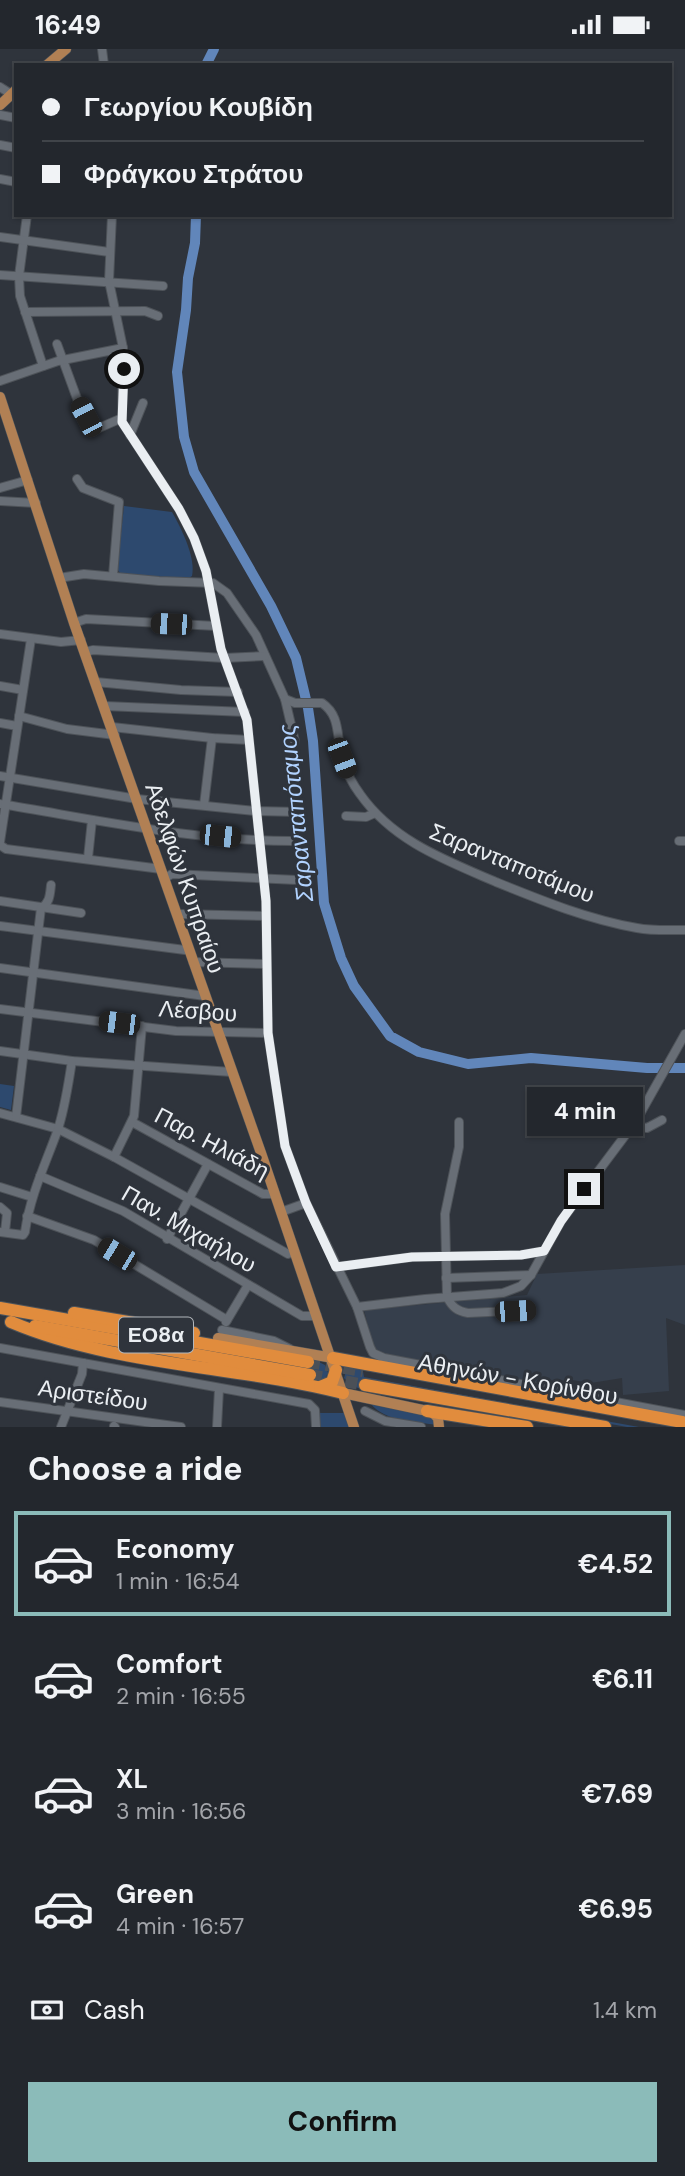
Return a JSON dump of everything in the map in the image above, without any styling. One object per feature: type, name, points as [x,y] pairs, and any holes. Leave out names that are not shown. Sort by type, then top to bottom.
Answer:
[{"type":"highway","points":[[4,1314],[39,1308],[220,1334]]},
{"type":"highway","points":[[4,1314],[48,1337],[92,1347],[330,1384],[336,1370]]},
{"type":"highway","name":"ΕΟ8α","points":[[4,1314],[303,1355]]},
{"type":"highway","points":[[336,1370],[359,1367],[578,1402],[685,1424]]},
{"type":"highway","points":[[336,1370],[359,1367]]},
{"type":"highway","name":"Αθηνών - Κορίνθου","points":[[359,1367],[666,1427]]},
{"type":"highway","points":[[313,1381],[343,1393]]},
{"type":"highway","name":"Αθηνών - Κορίνθου","points":[[366,1392],[605,1427]]},
{"type":"highway","points":[[427,1411],[527,1427]]},
{"type":"main road","points":[[49,63],[66,49]]},
{"type":"main road","points":[[0,104],[14,92]]},
{"type":"main road","name":"Αδελφών Κυπραίου","points":[[0,399],[74,623],[178,914],[353,1422]]},
{"type":"main road","points":[[220,1334],[303,1355],[336,1370]]},
{"type":"main road","points":[[303,1355],[319,1347],[325,1337]]},
{"type":"main road","points":[[343,1393],[366,1392],[427,1411],[436,1415],[439,1427]]},
{"type":"main road","points":[[353,1422],[355,1405],[366,1392]]},
{"type":"street","points":[[0,87],[14,92]]},
{"type":"street","points":[[27,217],[19,276],[20,296],[43,366]]},
{"type":"street","points":[[112,217],[109,281],[123,348],[122,418],[194,538],[224,658],[245,712],[266,916],[268,1033],[285,1146],[306,1203],[357,1307],[370,1347],[376,1356],[685,1415]]},
{"type":"street","points":[[0,237],[109,252]]},
{"type":"street","points":[[0,275],[163,286]]},
{"type":"street","points":[[25,312],[145,311],[158,316]]},
{"type":"street","points":[[57,344],[79,404],[93,428],[122,418]]},
{"type":"street","points":[[0,381],[43,366],[123,348]]},
{"type":"street","points":[[122,406],[142,405],[130,435]]},
{"type":"street","points":[[78,479],[83,488],[119,502],[113,576]]},
{"type":"street","points":[[0,488],[28,480]]},
{"type":"street","points":[[0,502],[36,503]]},
{"type":"street","points":[[59,578],[84,574],[159,581],[207,582],[223,589],[257,635],[285,699],[295,742]]},
{"type":"street","points":[[74,623],[86,619],[216,626]]},
{"type":"street","points":[[0,633],[61,642],[81,640]]},
{"type":"street","points":[[31,639],[19,716],[5,777],[0,844],[6,849],[88,858],[163,873],[296,880]]},
{"type":"street","points":[[85,652],[93,650],[224,658],[265,656]]},
{"type":"street","points":[[96,683],[238,692]]},
{"type":"street","points":[[0,686],[23,690]]},
{"type":"street","name":"Σαρανταποτάμου","points":[[285,699],[298,703],[322,703],[335,717],[340,750],[358,791],[374,813],[418,847],[571,913],[638,928],[685,930]]},
{"type":"street","points":[[105,706],[245,712]]},
{"type":"street","points":[[19,716],[67,729],[249,740]]},
{"type":"street","points":[[0,723],[17,726]]},
{"type":"street","points":[[204,805],[212,738]]},
{"type":"street","points":[[5,777],[137,799],[255,811],[299,812]]},
{"type":"street","points":[[3,805],[147,829],[258,840],[299,841]]},
{"type":"street","points":[[346,816],[366,817],[374,813]]},
{"type":"street","points":[[88,858],[92,820]]},
{"type":"street","points":[[41,908],[46,905],[51,885]]},
{"type":"street","points":[[0,901],[81,913]]},
{"type":"street","points":[[16,1117],[41,908]]},
{"type":"street","points":[[178,914],[266,916]]},
{"type":"street","points":[[0,926],[115,943],[185,950],[189,948]]},
{"type":"street","points":[[194,962],[266,964]]},
{"type":"street","points":[[0,968],[205,996]]},
{"type":"street","name":"Λέσβου","points":[[0,1009],[176,1031],[268,1033]]},
{"type":"street","points":[[114,1157],[132,1122],[142,1026]]},
{"type":"street","points":[[357,1307],[503,1293],[521,1286],[531,1275],[561,1221],[632,1126],[685,1034]]},
{"type":"street","points":[[0,1051],[72,1061],[232,1072]]},
{"type":"street","points":[[0,1207],[7,1213],[2,1232],[23,1235],[32,1197],[58,1129],[72,1061]]},
{"type":"street","points":[[0,1113],[58,1129],[114,1157],[288,1254],[295,1252]]},
{"type":"street","points":[[632,1126],[647,1128],[662,1120]]},
{"type":"street","name":"Παρ. Ηλιάδη","points":[[132,1122],[263,1194],[275,1194]]},
{"type":"street","points":[[459,1122],[459,1147],[446,1214],[447,1297],[451,1305],[468,1313],[531,1310]]},
{"type":"street","points":[[167,1238],[208,1164]]},
{"type":"street","name":"Παν. Μιχαήλου","points":[[40,1176],[110,1205],[302,1316],[317,1316]]},
{"type":"street","points":[[0,1187],[32,1197]]},
{"type":"street","points":[[281,1212],[306,1203]]},
{"type":"street","points":[[27,1216],[94,1240],[227,1319]]},
{"type":"street","points":[[336,1267],[390,1259],[521,1255],[544,1251]]},
{"type":"street","points":[[501,1275],[503,1293]]},
{"type":"street","points":[[446,1278],[531,1275]]},
{"type":"street","points":[[220,1334],[248,1285]]},
{"type":"street","points":[[0,1348],[309,1404],[315,1410],[316,1427]]},
{"type":"street","points":[[61,1427],[82,1374],[83,1363]]},
{"type":"street","points":[[217,1427],[219,1389]]},
{"type":"street","name":"Αριστείδου","points":[[0,1402],[67,1411],[114,1424],[181,1427]]},
{"type":"street","points":[[365,1411],[385,1424],[421,1427]]},
{"type":"shaded area","points":[[124,506],[172,512],[190,552],[192,576],[186,580],[121,574],[117,569]]},
{"type":"shaded area","points":[[0,1084],[14,1086],[11,1110],[0,1107]]},
{"type":"shaded area","points":[[685,1265],[685,1325],[666,1318],[669,1391],[623,1395],[622,1378],[591,1383],[566,1379],[564,1387],[380,1353],[373,1346],[364,1310],[527,1295],[537,1274]]},
{"type":"shaded area","points":[[0,1313],[307,1356],[325,1365],[328,1373],[324,1380],[311,1381],[309,1369]]},
{"type":"shaded area","points":[[362,1366],[364,1377],[639,1427],[365,1379],[366,1391],[353,1386],[344,1378],[347,1368]]},
{"type":"shaded area","points":[[371,1404],[428,1416],[436,1425],[392,1417]]},
{"type":"shaded area","points":[[319,1413],[345,1413],[349,1427],[320,1427]]},
{"type":"waterway","name":"Σαρανταπόταμος","points":[[207,63],[214,49]]},
{"type":"waterway","name":"Σαρανταπόταμος","points":[[196,217],[195,243],[177,372],[184,437],[194,472],[271,606],[296,658],[313,741],[324,903],[341,958],[354,986],[390,1036],[419,1052],[468,1064],[531,1058],[647,1068],[685,1068]]},
{"type":"tunnel","points":[[308,1362],[363,1371]]},
{"type":"tunnel","points":[[310,1375],[365,1385]]},
{"type":"route","points":[[124,369],[122,422],[179,509],[194,538],[206,571],[221,649],[247,720],[266,901],[268,1033],[285,1146],[306,1203],[336,1267],[412,1257],[538,1253],[544,1251],[584,1189]]}]
